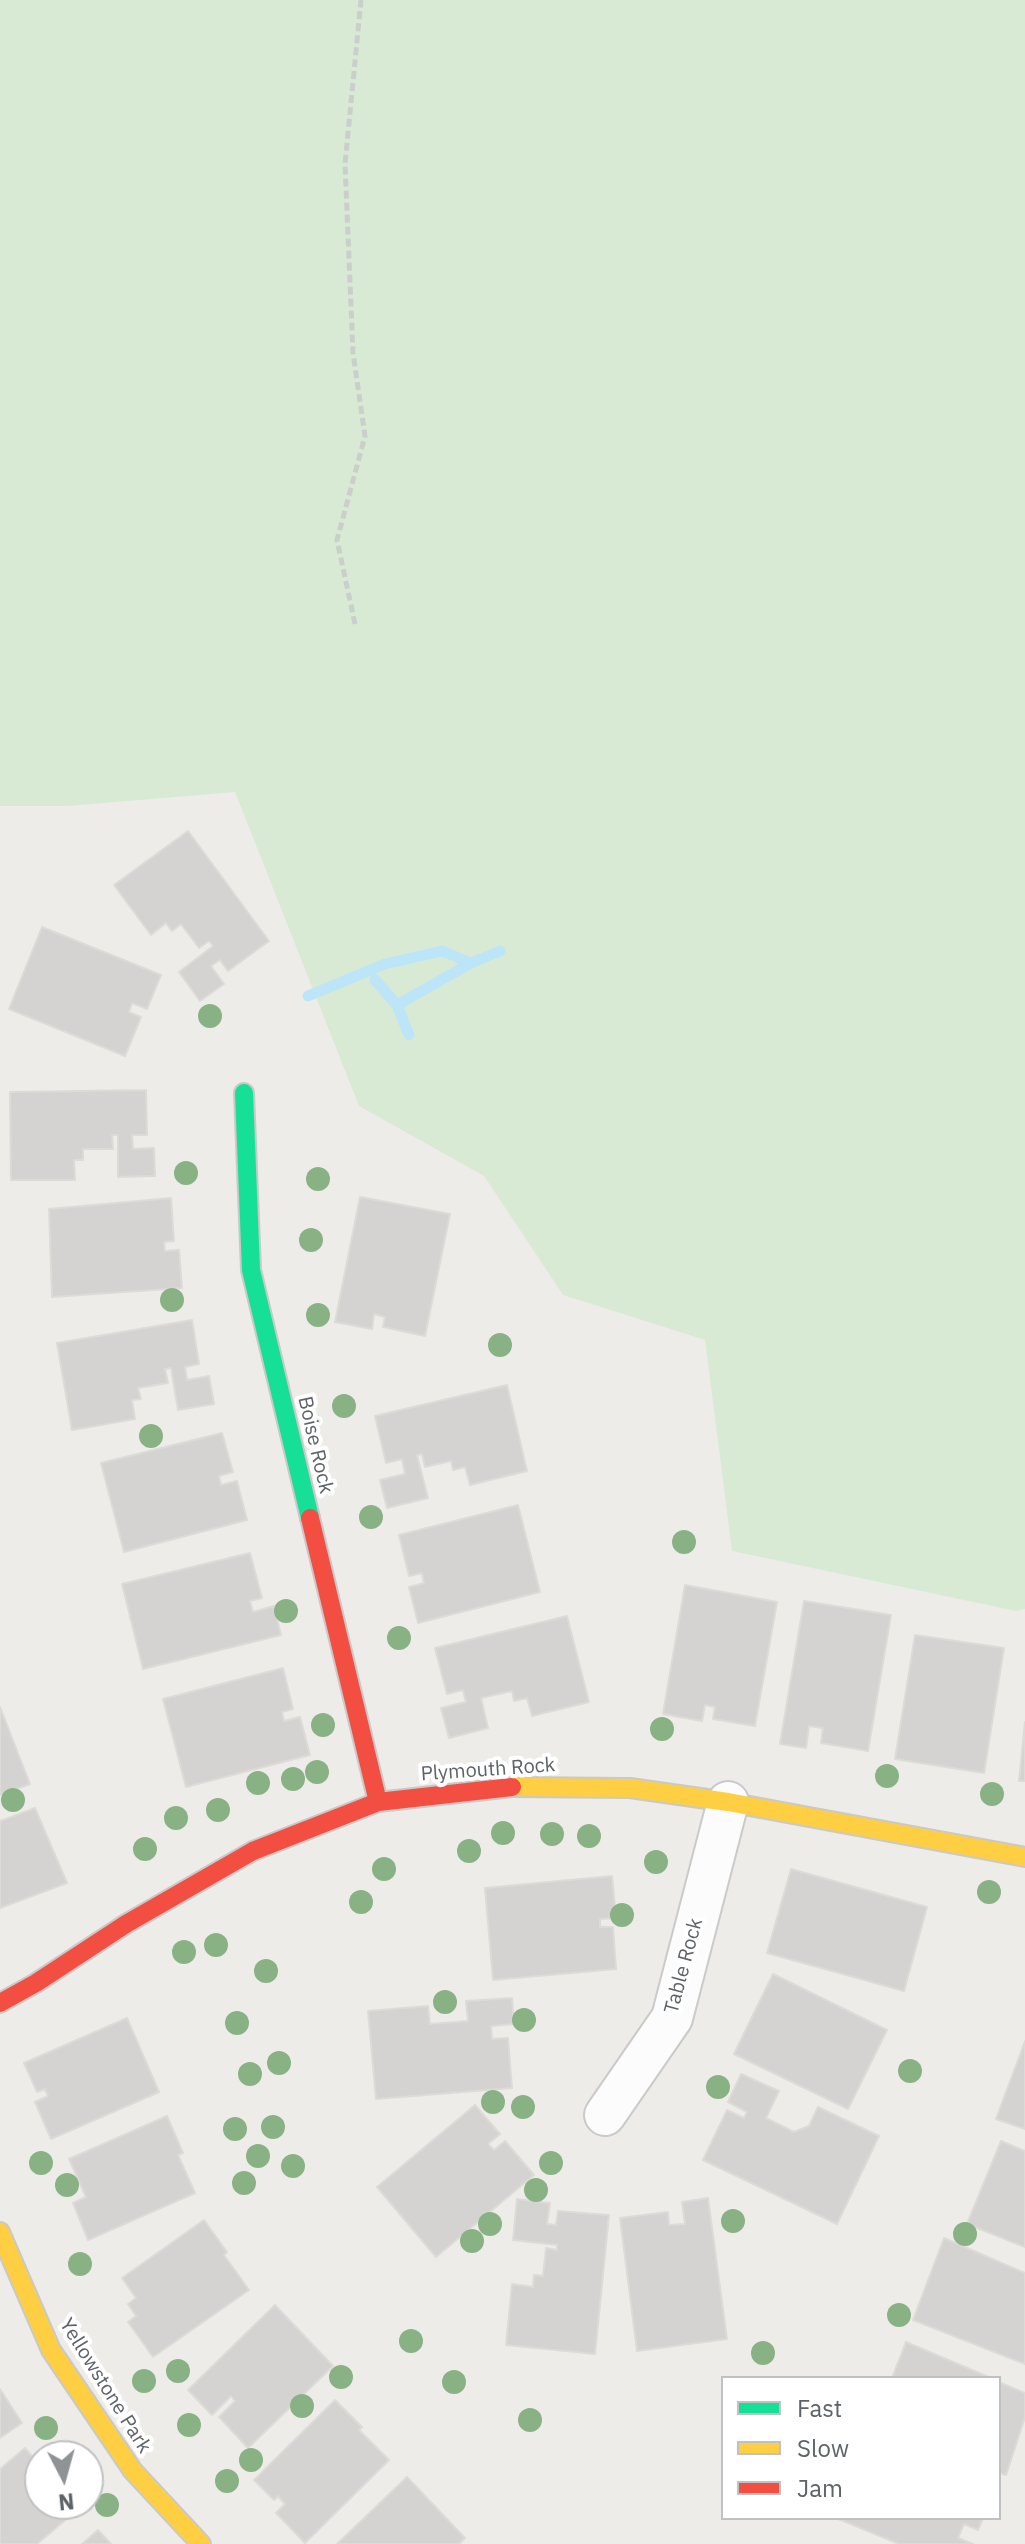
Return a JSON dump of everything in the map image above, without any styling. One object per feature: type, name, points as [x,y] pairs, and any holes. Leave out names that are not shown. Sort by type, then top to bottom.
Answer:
[{"type":"street","name":"Boise Rock","points":[[244,1093],[251,1270],[378,1802]]},
{"type":"street","name":"Plymouth Rock","points":[[0,2003],[126,1924],[253,1851],[378,1802],[518,1786],[630,1788],[728,1802],[1025,1857]]},
{"type":"street","name":"Table Rock","points":[[605,2115],[672,2018],[728,1802]]},
{"type":"street","name":"Yellowstone Park","points":[[0,2232],[51,2350],[133,2471],[201,2544]]},
{"type":"path","points":[[355,624],[337,540],[365,436],[353,353],[345,164],[361,0]]},
{"type":"green space","points":[[0,0],[1025,0],[1025,1609],[1016,1611],[732,1551],[705,1340],[563,1295],[484,1176],[359,1106],[235,792],[68,806],[0,806]]},
{"type":"building","points":[[188,831],[269,941],[228,971],[220,960],[211,966],[224,984],[200,1001],[179,972],[213,946],[209,941],[199,948],[181,924],[172,931],[166,923],[151,935],[114,885]]},
{"type":"building","points":[[42,927],[161,975],[147,1009],[132,1003],[129,1012],[141,1017],[125,1056],[9,1009]]},
{"type":"building","points":[[146,1090],[147,1135],[132,1135],[133,1149],[154,1148],[155,1176],[118,1177],[118,1135],[112,1135],[113,1149],[83,1149],[83,1160],[74,1160],[75,1180],[11,1180],[10,1092]]},
{"type":"building","points":[[360,1197],[450,1214],[425,1336],[383,1327],[385,1317],[374,1314],[372,1329],[335,1322]]},
{"type":"building","points":[[171,1198],[174,1241],[164,1242],[165,1251],[179,1250],[182,1288],[52,1297],[49,1209]]},
{"type":"building","points":[[192,1320],[199,1364],[185,1367],[187,1380],[209,1376],[214,1404],[178,1410],[171,1368],[165,1369],[168,1383],[138,1388],[141,1399],[132,1400],[135,1419],[72,1430],[57,1343]]},
{"type":"building","points":[[507,1385],[527,1471],[470,1485],[465,1467],[453,1470],[451,1461],[425,1467],[422,1454],[417,1455],[428,1498],[387,1508],[380,1480],[405,1474],[402,1459],[386,1463],[375,1416]]},
{"type":"building","points":[[222,1433],[233,1472],[219,1476],[221,1485],[237,1481],[247,1520],[124,1552],[101,1463]]},
{"type":"building","points":[[518,1505],[540,1592],[418,1623],[409,1587],[424,1583],[422,1573],[409,1576],[399,1535]]},
{"type":"building","points":[[250,1553],[262,1598],[250,1601],[253,1612],[274,1606],[281,1635],[143,1669],[122,1584]]},
{"type":"building","points":[[685,1585],[777,1602],[755,1726],[713,1719],[715,1707],[705,1705],[702,1721],[663,1714]]},
{"type":"building","points":[[804,1601],[891,1615],[868,1751],[821,1743],[823,1728],[809,1726],[806,1748],[780,1744]]},
{"type":"building","points":[[567,1616],[589,1702],[532,1716],[527,1698],[514,1701],[512,1691],[481,1698],[488,1728],[449,1738],[441,1708],[466,1702],[463,1690],[447,1694],[435,1648]]},
{"type":"building","points":[[915,1635],[1004,1648],[984,1773],[895,1759]]},
{"type":"building","points":[[283,1668],[293,1709],[282,1712],[284,1721],[300,1717],[310,1755],[186,1787],[163,1699]]},
{"type":"building","points":[[0,1707],[30,1784],[0,1795]]},
{"type":"building","points":[[1025,1722],[1025,1781],[1019,1781]]},
{"type":"building","points":[[35,1808],[67,1883],[0,1908],[0,1821]]},
{"type":"building","points":[[791,1869],[927,1907],[904,1991],[767,1953]]},
{"type":"building","points":[[612,1876],[616,1918],[600,1919],[600,1927],[613,1927],[616,1969],[493,1980],[485,1888]]},
{"type":"building","points":[[773,1974],[887,2030],[848,2109],[734,2054]]},
{"type":"building","points":[[512,1998],[514,2024],[491,2026],[492,2039],[508,2038],[512,2088],[376,2099],[368,2011],[428,2006],[430,2024],[468,2021],[466,2001]]},
{"type":"building","points":[[127,2018],[159,2092],[51,2139],[35,2102],[48,2096],[45,2089],[37,2092],[24,2063]]},
{"type":"building","points":[[1025,2041],[1025,2129],[996,2119]]},
{"type":"building","points":[[741,2074],[779,2091],[766,2118],[794,2132],[809,2126],[818,2107],[879,2136],[837,2224],[703,2160],[727,2110],[744,2118],[747,2112],[728,2102]]},
{"type":"building","points":[[475,2105],[500,2134],[488,2144],[494,2150],[505,2141],[534,2175],[436,2257],[377,2187]]},
{"type":"building","points":[[167,2116],[183,2153],[178,2155],[195,2193],[88,2240],[73,2203],[86,2197],[69,2159]]},
{"type":"building","points":[[1001,2141],[1025,2151],[1025,2247],[967,2224]]},
{"type":"building","points":[[708,2198],[727,2339],[637,2351],[620,2218],[668,2212],[669,2225],[685,2224],[682,2202]]},
{"type":"building","points":[[517,2199],[550,2203],[547,2224],[556,2225],[558,2211],[609,2215],[595,2354],[506,2345],[512,2284],[533,2287],[534,2275],[543,2276],[546,2248],[557,2250],[557,2245],[513,2240]]},
{"type":"building","points":[[204,2220],[249,2290],[153,2357],[128,2322],[136,2316],[128,2304],[136,2298],[122,2278]]},
{"type":"building","points":[[944,2238],[1025,2273],[1025,2364],[913,2320]]},
{"type":"building","points":[[275,2305],[333,2366],[248,2448],[219,2417],[235,2401],[231,2396],[212,2415],[188,2390]]},
{"type":"building","points":[[906,2342],[986,2376],[893,2376]]},
{"type":"building","points":[[1001,2383],[1025,2393],[1025,2417],[1006,2475],[1001,2474]]},
{"type":"building","points":[[0,2389],[22,2423],[0,2438]]},
{"type":"building","points":[[335,2400],[389,2460],[305,2543],[276,2513],[285,2504],[278,2496],[274,2500],[254,2480]]},
{"type":"building","points":[[24,2449],[24,2520],[65,2520],[37,2544],[0,2544],[0,2469]]},
{"type":"building","points":[[407,2477],[465,2538],[459,2544],[337,2544]]},
{"type":"building","points":[[841,2520],[982,2520],[978,2530],[964,2524],[958,2538],[973,2544],[899,2544]]},
{"type":"building","points":[[98,2530],[111,2544],[82,2544]]},
{"type":"waterway","points":[[308,996],[385,964],[442,951],[471,963]]},
{"type":"waterway","points":[[375,980],[397,1005],[471,963],[500,951]]},
{"type":"waterway","points":[[401,1003],[397,1005],[409,1035]]},
{"type":"traffic: fast","points":[[244,1093],[251,1270],[310,1518]]},
{"type":"traffic: slow","points":[[512,1787],[630,1788],[728,1802],[1025,1857]]},
{"type":"traffic: slow","points":[[0,2232],[51,2350],[133,2471],[201,2544]]},
{"type":"traffic: jam","points":[[310,1518],[378,1802]]},
{"type":"traffic: jam","points":[[0,2003],[126,1924],[253,1851],[378,1802],[512,1787]]}]
